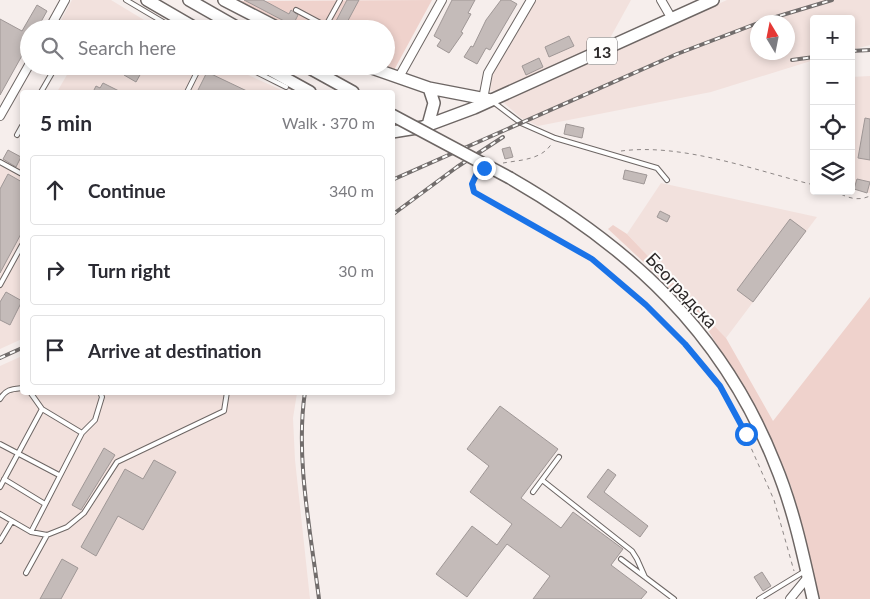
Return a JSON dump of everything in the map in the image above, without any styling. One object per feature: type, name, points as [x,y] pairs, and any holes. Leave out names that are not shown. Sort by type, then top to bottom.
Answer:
[{"type":"main road","points":[[147,0],[181,20]]},
{"type":"main road","points":[[189,0],[224,20]]},
{"type":"main road","points":[[224,0],[263,20]]},
{"type":"main road","name":"13","points":[[395,132],[407,131],[428,125],[672,19],[708,1]]},
{"type":"main road","points":[[279,75],[306,90]]},
{"type":"main road","points":[[322,75],[348,90]]},
{"type":"main road","points":[[393,75],[429,88],[487,100]]},
{"type":"main road","points":[[428,125],[434,103],[429,88]]},
{"type":"main road","name":"Београдска","points":[[395,117],[510,178],[570,214],[620,251],[663,291],[705,340],[739,390],[769,448],[787,497],[813,599]]},
{"type":"street","points":[[399,77],[442,0]]},
{"type":"street","points":[[487,100],[488,74],[530,0]]},
{"type":"street","points":[[661,0],[672,19]]},
{"type":"street","points":[[53,20],[62,1]]},
{"type":"street","points":[[0,116],[23,75]]},
{"type":"street","points":[[790,599],[808,574]]},
{"type":"lane","points":[[126,0],[160,20]]},
{"type":"lane","points":[[329,20],[340,0]]},
{"type":"lane","points":[[296,10],[313,20]]},
{"type":"lane","points":[[42,90],[51,75]]},
{"type":"lane","points":[[188,90],[196,75]]},
{"type":"lane","points":[[262,75],[286,87]]},
{"type":"lane","points":[[487,100],[521,122],[555,138],[657,168],[667,180]]},
{"type":"lane","points":[[17,135],[20,130]]},
{"type":"lane","points":[[0,162],[20,173]]},
{"type":"lane","points":[[0,285],[20,249]]},
{"type":"lane","points":[[0,399],[4,392],[10,389],[20,388]]},
{"type":"lane","points":[[32,395],[42,409],[82,434]]},
{"type":"lane","points":[[31,532],[82,434],[95,420],[101,395]]},
{"type":"lane","points":[[0,514],[31,532],[47,535],[67,527],[84,513],[117,462],[224,411],[227,395]]},
{"type":"lane","points":[[0,487],[42,409]]},
{"type":"lane","points":[[0,444],[59,475]]},
{"type":"lane","points":[[533,492],[560,457]]},
{"type":"lane","points":[[4,479],[45,504]]},
{"type":"lane","points":[[542,480],[632,551],[645,577]]},
{"type":"lane","points":[[0,541],[12,521]]},
{"type":"lane","points":[[26,573],[47,535]]},
{"type":"lane","points":[[621,559],[674,599]]},
{"type":"lane","points":[[759,599],[796,575],[808,574]]},
{"type":"path","points":[[497,164],[533,157],[548,150],[555,138]]},
{"type":"path","points":[[606,153],[632,150],[693,155],[810,184]]},
{"type":"path","points":[[484,168],[477,173],[472,184],[474,192],[592,259],[646,305],[678,337],[720,386],[746,434],[774,500],[796,575]]},
{"type":"path","points":[[842,195],[851,199],[870,196]]},
{"type":"shaded area","points":[[72,0],[111,0],[144,20],[61,20]]},
{"type":"shaded area","points":[[432,0],[395,68],[395,20],[270,20],[233,1]]},
{"type":"shaded area","points":[[535,0],[631,0],[609,40],[500,90],[490,91],[492,74]]},
{"type":"shaded area","points":[[727,0],[870,0],[870,45],[855,49],[855,15],[810,15],[810,61],[711,92],[538,126],[521,118],[503,102]]},
{"type":"shaded area","points":[[67,75],[248,75],[282,90],[58,90]]},
{"type":"shaded area","points":[[870,76],[870,193],[855,190],[855,77]]},
{"type":"shaded area","points":[[8,150],[20,156],[20,340],[0,349],[0,165]]},
{"type":"shaded area","points":[[661,183],[817,217],[726,338],[627,234]]},
{"type":"shaded area","points":[[613,225],[627,234],[726,338],[773,421],[870,297],[870,599],[820,599],[791,486],[767,428],[708,330],[650,268],[608,229]]},
{"type":"shaded area","points":[[20,357],[20,395],[297,395],[293,418],[295,460],[310,599],[0,599],[0,366]]},
{"type":"building","points":[[244,0],[263,0],[289,14],[291,10],[298,15],[296,20],[282,20]]},
{"type":"building","points":[[347,0],[359,0],[348,20],[337,20]]},
{"type":"building","points":[[452,0],[475,0],[468,13],[471,14],[461,32],[463,33],[449,53],[437,46],[441,40],[434,36]]},
{"type":"building","points":[[501,0],[510,0],[517,4],[490,50],[486,48],[477,64],[464,57],[471,46],[473,47],[486,20]]},
{"type":"building","points":[[37,5],[47,11],[42,20],[28,20]]},
{"type":"building","points":[[0,19],[20,30],[20,59],[0,95]]},
{"type":"building","points":[[569,36],[574,46],[549,57],[545,47]]},
{"type":"building","points":[[539,58],[543,67],[526,75],[522,66]]},
{"type":"building","points":[[124,75],[140,75],[136,82]]},
{"type":"building","points":[[206,75],[213,75],[245,90],[198,90]]},
{"type":"building","points":[[103,83],[117,90],[94,90],[96,86],[100,88]]},
{"type":"building","points":[[865,118],[870,119],[870,160],[858,158]]},
{"type":"building","points":[[566,124],[584,128],[582,138],[564,134]]},
{"type":"building","points":[[510,147],[513,157],[505,159],[502,149]]},
{"type":"building","points":[[8,150],[20,156],[16,167],[3,159]]},
{"type":"building","points":[[625,170],[647,175],[644,184],[623,179]]},
{"type":"building","points":[[8,174],[20,181],[20,236],[0,273],[0,189]]},
{"type":"building","points":[[857,179],[870,182],[867,193],[855,189]]},
{"type":"building","points":[[660,211],[670,216],[667,222],[657,217]]},
{"type":"building","points":[[790,219],[806,231],[753,302],[737,290]]},
{"type":"building","points":[[6,292],[20,300],[20,305],[10,325],[0,320],[0,302]]},
{"type":"building","points":[[500,406],[558,449],[521,498],[561,528],[573,512],[623,549],[611,565],[647,592],[641,599],[533,599],[550,576],[507,544],[467,597],[436,574],[472,526],[497,545],[512,524],[470,492],[489,466],[467,449]]},
{"type":"building","points":[[104,448],[115,455],[81,510],[72,505]]},
{"type":"building","points":[[154,460],[176,472],[143,530],[118,516],[96,556],[81,547],[125,469],[143,479]]},
{"type":"building","points":[[608,469],[616,475],[604,492],[648,526],[640,537],[587,497]]},
{"type":"building","points":[[62,559],[78,568],[61,599],[40,599]]},
{"type":"building","points":[[762,572],[771,586],[763,591],[754,577]]},
{"type":"railway","points":[[782,15],[832,0]]},
{"type":"railway","points":[[395,179],[677,54],[750,26]]},
{"type":"railway","points":[[855,51],[870,50]]},
{"type":"railway","points":[[795,60],[810,58]]},
{"type":"railway","points":[[395,213],[457,167],[503,137]]},
{"type":"railway","points":[[0,358],[20,349]]},
{"type":"railway","points":[[305,395],[302,417],[303,469],[308,522],[319,599]]},
{"type":"route","points":[[484,168],[477,173],[472,184],[474,192],[592,259],[646,305],[685,344],[720,386],[746,434]]}]
